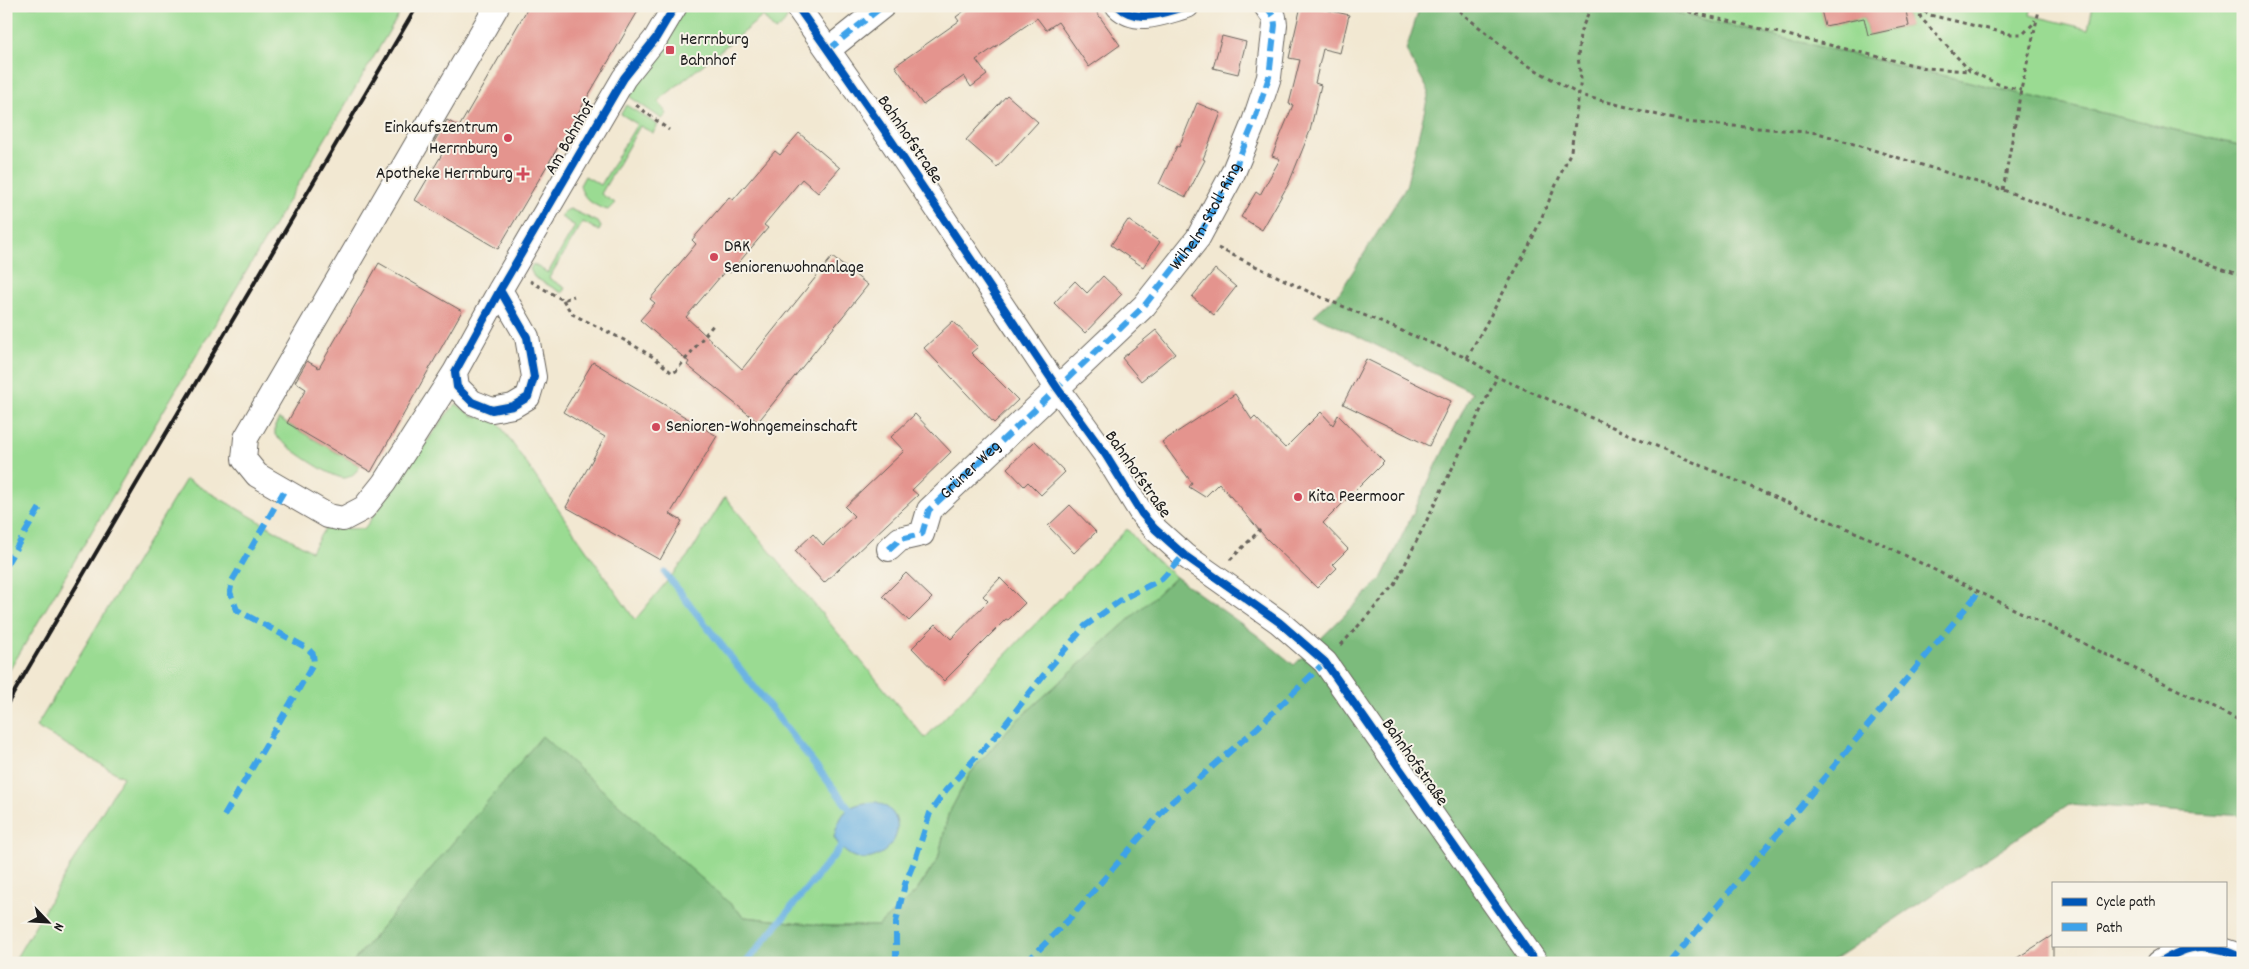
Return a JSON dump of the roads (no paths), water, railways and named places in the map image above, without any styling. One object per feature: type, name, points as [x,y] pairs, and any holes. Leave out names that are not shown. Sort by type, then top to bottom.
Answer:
[{"type":"street","name":"Am Bahnhof","points":[[497,6],[246,438],[244,459],[257,475],[328,516],[344,519],[364,508],[384,483],[455,372],[506,280],[624,78],[656,38],[675,6]]},
{"type":"street","name":"Bahnhofstraße","points":[[797,6],[891,140],[1058,389],[1105,454],[1142,514],[1155,529],[1184,555],[1279,622],[1325,662],[1536,963]]},
{"type":"street","points":[[828,50],[883,6]]},
{"type":"street","points":[[1118,6],[1136,16],[1149,16],[1187,6]]},
{"type":"street","name":"Wilhelm-Stoll-Ring","points":[[1058,389],[1144,306],[1198,238],[1233,174],[1254,122],[1268,77],[1275,25],[1274,17],[1266,6]]},
{"type":"street","points":[[455,372],[457,387],[472,402],[492,410],[513,406],[528,397],[534,377],[527,337],[506,280]]},
{"type":"street","name":"Grüner Weg","points":[[889,549],[900,538],[922,534],[929,510],[1058,389]]},
{"type":"street","points":[[2159,963],[2189,947],[2204,946],[2218,948],[2243,958]]},
{"type":"water","points":[[877,802],[892,812],[897,825],[895,838],[887,849],[875,857],[861,859],[847,853],[834,837],[843,814],[853,806]]},
{"type":"waterway","points":[[665,573],[849,808]]},
{"type":"waterway","points":[[746,963],[840,848]]},
{"type":"railway","points":[[6,706],[417,6]]},
{"type":"place","name":"Herrnburg Bahnhof","points":[[670,50]]},
{"type":"place","name":"Einkaufszentrum Herrnburg","points":[[508,138]]},
{"type":"place","name":"Apotheke Herrnburg","points":[[523,174]]},
{"type":"place","name":"DRK Seniorenwohnanlage","points":[[714,257]]},
{"type":"place","name":"Senioren-Wohngemeinschaft","points":[[656,427]]},
{"type":"place","name":"Kita Peermoor","points":[[1298,497]]}]
